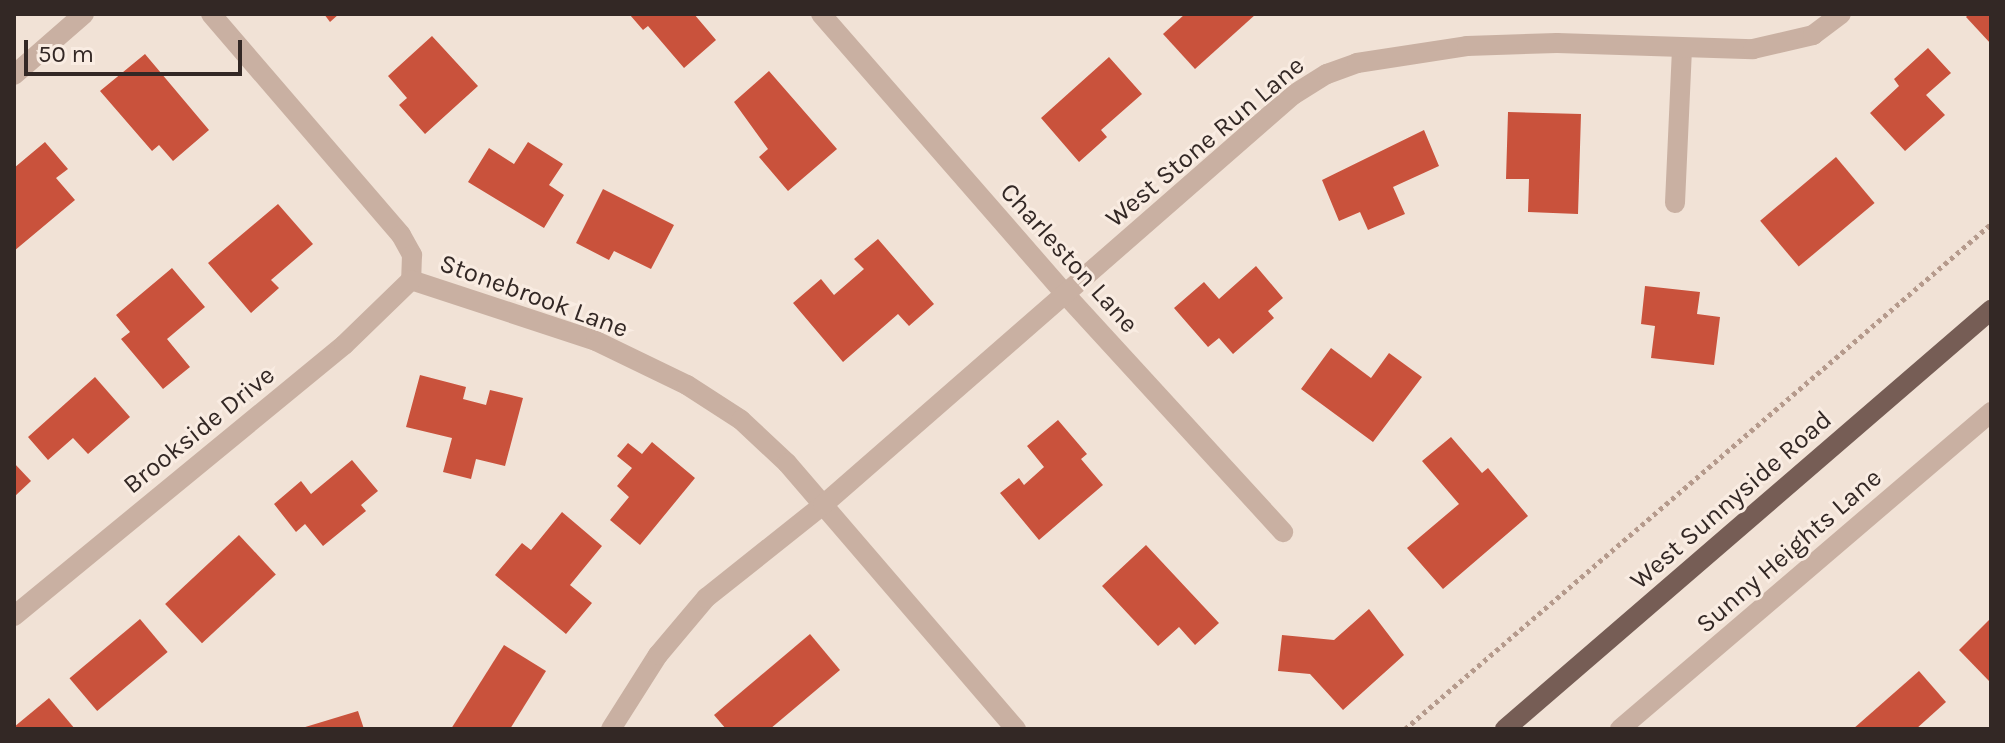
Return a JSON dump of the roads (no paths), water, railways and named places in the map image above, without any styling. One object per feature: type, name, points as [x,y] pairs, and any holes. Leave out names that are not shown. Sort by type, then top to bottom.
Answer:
[{"type":"main road","name":"West Sunnyside Road","points":[[1506,729],[1991,310]]},
{"type":"street","points":[[14,75],[84,14]]},
{"type":"street","name":"Stonebrook Lane","points":[[211,14],[401,235],[412,255],[411,280],[596,341],[687,385],[741,420],[823,505],[1016,729]]},
{"type":"street","name":"Charleston Lane","points":[[821,14],[1065,294],[1283,532]]},
{"type":"street","name":"West Stone Run Lane","points":[[611,729],[658,655],[706,598],[751,559],[823,505],[1293,95],[1327,74],[1357,63],[1467,46],[1557,43],[1682,50],[1753,49],[1813,35],[1841,14]]},
{"type":"street","points":[[1675,203],[1682,50]]},
{"type":"street","name":"Brookside Drive","points":[[14,616],[344,345],[411,280]]},
{"type":"street","name":"Sunny Heights Lane","points":[[1620,729],[1991,412]]}]
